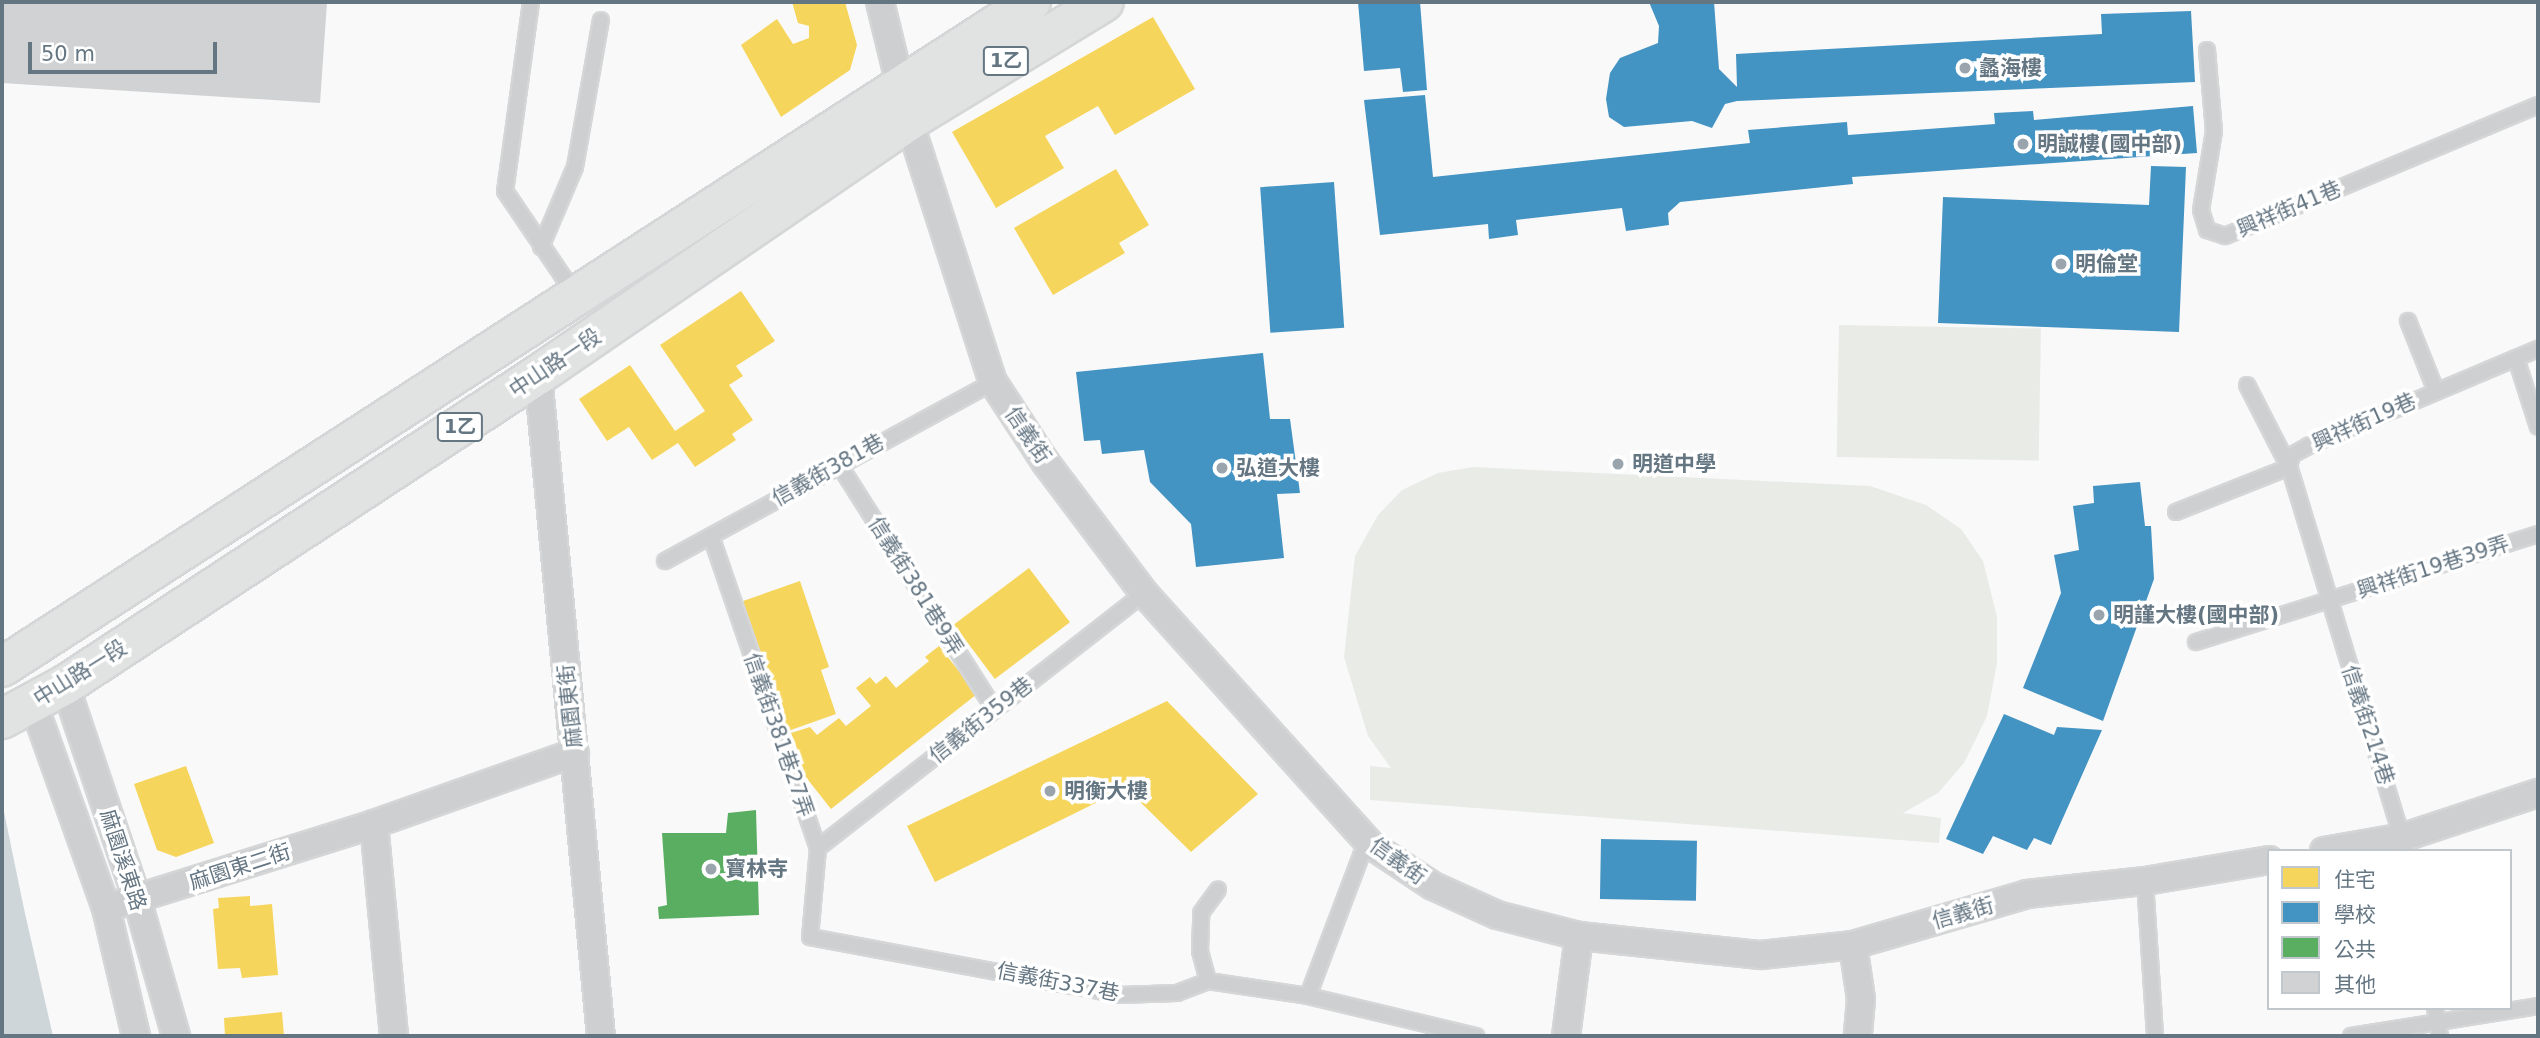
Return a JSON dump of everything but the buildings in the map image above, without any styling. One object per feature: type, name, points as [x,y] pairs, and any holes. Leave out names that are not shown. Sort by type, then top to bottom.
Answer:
[{"type":"main road","name":"中山路一段","points":[[33,702],[538,375],[906,104],[1031,2]]},
{"type":"main road","name":"中山路一段","points":[[2,667],[577,297],[906,104],[1104,2]]},
{"type":"street","name":"信義街","points":[[880,2],[957,281],[993,382],[1046,463],[1144,593],[1371,845],[1433,886],[1497,915],[1579,936],[1761,955],[1853,945],[2027,894],[2145,881],[2267,860]]},
{"type":"street","name":"麻園東街","points":[[538,375],[601,1036]]},
{"type":"street","name":"麻園溪東路","points":[[33,702],[137,899],[176,1036]]},
{"type":"street","name":"麻園溪東路","points":[[33,702],[106,908],[136,1036]]},
{"type":"street","name":"麻園東二街","points":[[106,908],[374,824],[575,753]]},
{"type":"street","points":[[2347,849],[2405,844],[2538,793]]},
{"type":"street","points":[[374,824],[394,1036]]},
{"type":"street","points":[[1566,1036],[1579,936]]},
{"type":"street","points":[[1853,945],[1861,999],[1858,1036]]},
{"type":"lane","points":[[531,2],[505,191],[577,297]]},
{"type":"lane","points":[[541,247],[575,167],[601,20]]},
{"type":"lane","name":"興祥街41巷","points":[[2207,50],[2214,131],[2201,210],[2207,230],[2225,236],[2538,105]]},
{"type":"lane","points":[[2407,321],[2435,391]]},
{"type":"lane","name":"興祥街19巷","points":[[2289,467],[2292,455],[2308,446],[2538,349]]},
{"type":"lane","points":[[2516,358],[2538,427]]},
{"type":"lane","name":"信義街381巷","points":[[665,561],[838,463],[993,382]]},
{"type":"lane","points":[[2247,385],[2289,467],[2328,600]]},
{"type":"lane","name":"信義街381巷9弄","points":[[838,463],[994,709]]},
{"type":"lane","points":[[2176,512],[2289,467]]},
{"type":"lane","name":"興祥街19巷39弄","points":[[2196,642],[2538,534]]},
{"type":"lane","name":"信義街381巷27弄","points":[[711,536],[818,848],[810,937]]},
{"type":"lane","name":"信義街359巷","points":[[818,848],[1144,593]]},
{"type":"lane","name":"信義街214巷","points":[[2328,600],[2405,844]]},
{"type":"lane","points":[[1308,996],[1361,856],[1371,845]]},
{"type":"lane","points":[[2145,881],[2155,1036]]},
{"type":"lane","points":[[1208,981],[1200,951],[1201,913],[1217,890]]},
{"type":"lane","name":"信義街337巷","points":[[810,937],[1120,995],[1177,993],[1208,981],[1308,996],[1476,1036]]},
{"type":"lane","points":[[2351,1036],[2538,1006]]},
{"type":"shaded area","points":[[1839,325],[2041,329],[2039,461],[1837,457]]},
{"type":"shaded area","points":[[1473,467],[1870,486],[1926,505],[1961,529],[1983,561],[1997,617],[1997,663],[1987,716],[1964,763],[1938,793],[1903,813],[1941,818],[1939,843],[1370,800],[1370,766],[1391,768],[1368,736],[1344,657],[1355,556],[1378,515],[1402,490],[1438,473]]},
{"type":"shaded area","points":[[2,802],[24,909],[53,1036],[2,1036]]},
{"type":"place","name":"蠡海樓","points":[[1965,68]]},
{"type":"place","name":"明誠樓(國中部)","points":[[2023,144]]},
{"type":"place","name":"明倫堂","points":[[2061,264]]},
{"type":"place","name":"明道中學","points":[[1618,464]]},
{"type":"place","name":"弘道大樓","points":[[1222,468]]},
{"type":"place","name":"明謹大樓(國中部)","points":[[2099,615]]},
{"type":"place","name":"明衡大樓","points":[[1050,791]]},
{"type":"place","name":"寶林寺","points":[[711,869]]}]
